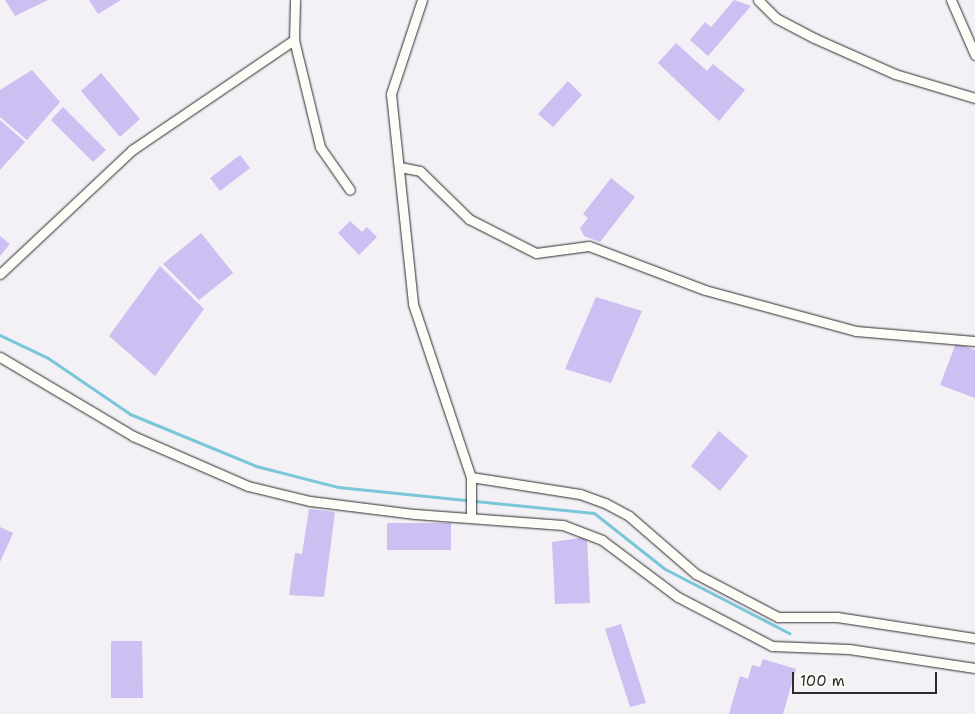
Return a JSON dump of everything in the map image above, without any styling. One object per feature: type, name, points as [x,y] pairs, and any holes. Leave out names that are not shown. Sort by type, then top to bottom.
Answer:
[{"type":"street","points":[[295,0],[294,40],[320,147],[350,190]]},
{"type":"street","points":[[422,0],[391,94],[413,304],[471,477],[472,513]]},
{"type":"street","points":[[758,0],[776,18],[814,38],[895,74],[975,98]]},
{"type":"street","points":[[951,0],[975,55]]},
{"type":"street","points":[[0,274],[132,150],[294,40]]},
{"type":"street","points":[[400,168],[420,171],[469,218],[536,253],[589,246],[705,290],[856,331],[975,341]]},
{"type":"street","points":[[0,358],[133,436],[224,478],[310,500],[472,513],[553,523],[583,531],[678,597],[772,646],[849,649],[975,668]]},
{"type":"street","points":[[471,477],[580,494],[605,503],[629,516],[696,574],[778,617],[837,617],[975,638]]},
{"type":"building","points":[[5,0],[48,0],[15,16]]},
{"type":"building","points":[[89,0],[121,0],[98,14]]},
{"type":"building","points":[[734,0],[751,6],[708,56],[690,40],[705,22],[711,27]]},
{"type":"building","points":[[676,43],[707,71],[713,64],[745,90],[719,121],[658,63]]},
{"type":"building","points":[[32,70],[60,102],[27,140],[0,117],[0,90]]},
{"type":"building","points":[[101,73],[140,119],[120,137],[81,91]]},
{"type":"building","points":[[568,81],[582,95],[553,127],[538,114]]},
{"type":"building","points":[[63,107],[106,150],[93,162],[51,120]]},
{"type":"building","points":[[0,120],[25,142],[0,170]]},
{"type":"building","points":[[240,155],[250,168],[220,191],[210,178]]},
{"type":"building","points":[[611,178],[635,197],[600,242],[584,236],[580,228],[588,218],[583,214]]},
{"type":"building","points":[[350,221],[362,232],[367,227],[377,237],[359,255],[338,233]]},
{"type":"building","points":[[201,233],[233,273],[199,300],[163,264]]},
{"type":"building","points":[[0,236],[10,244],[0,256]]},
{"type":"building","points":[[160,266],[204,309],[155,376],[109,336]]},
{"type":"building","points":[[596,297],[642,311],[611,383],[565,369]]},
{"type":"building","points":[[956,343],[975,350],[975,398],[940,385]]},
{"type":"building","points":[[719,431],[748,456],[720,491],[691,466]]},
{"type":"building","points":[[309,509],[335,512],[324,597],[289,595],[295,553],[302,554]]},
{"type":"building","points":[[387,523],[451,523],[451,550],[387,550]]},
{"type":"building","points":[[0,527],[13,533],[0,562]]},
{"type":"building","points":[[587,537],[590,603],[555,604],[552,542]]},
{"type":"building","points":[[621,624],[646,703],[630,707],[605,629]]},
{"type":"building","points":[[111,641],[142,641],[143,698],[111,698]]},
{"type":"building","points":[[763,659],[796,669],[783,714],[729,714],[740,676],[748,679],[752,665],[760,667]]},
{"type":"waterway","points":[[0,335],[48,358],[130,414],[256,466],[338,487],[594,513],[665,569],[789,633]]}]
